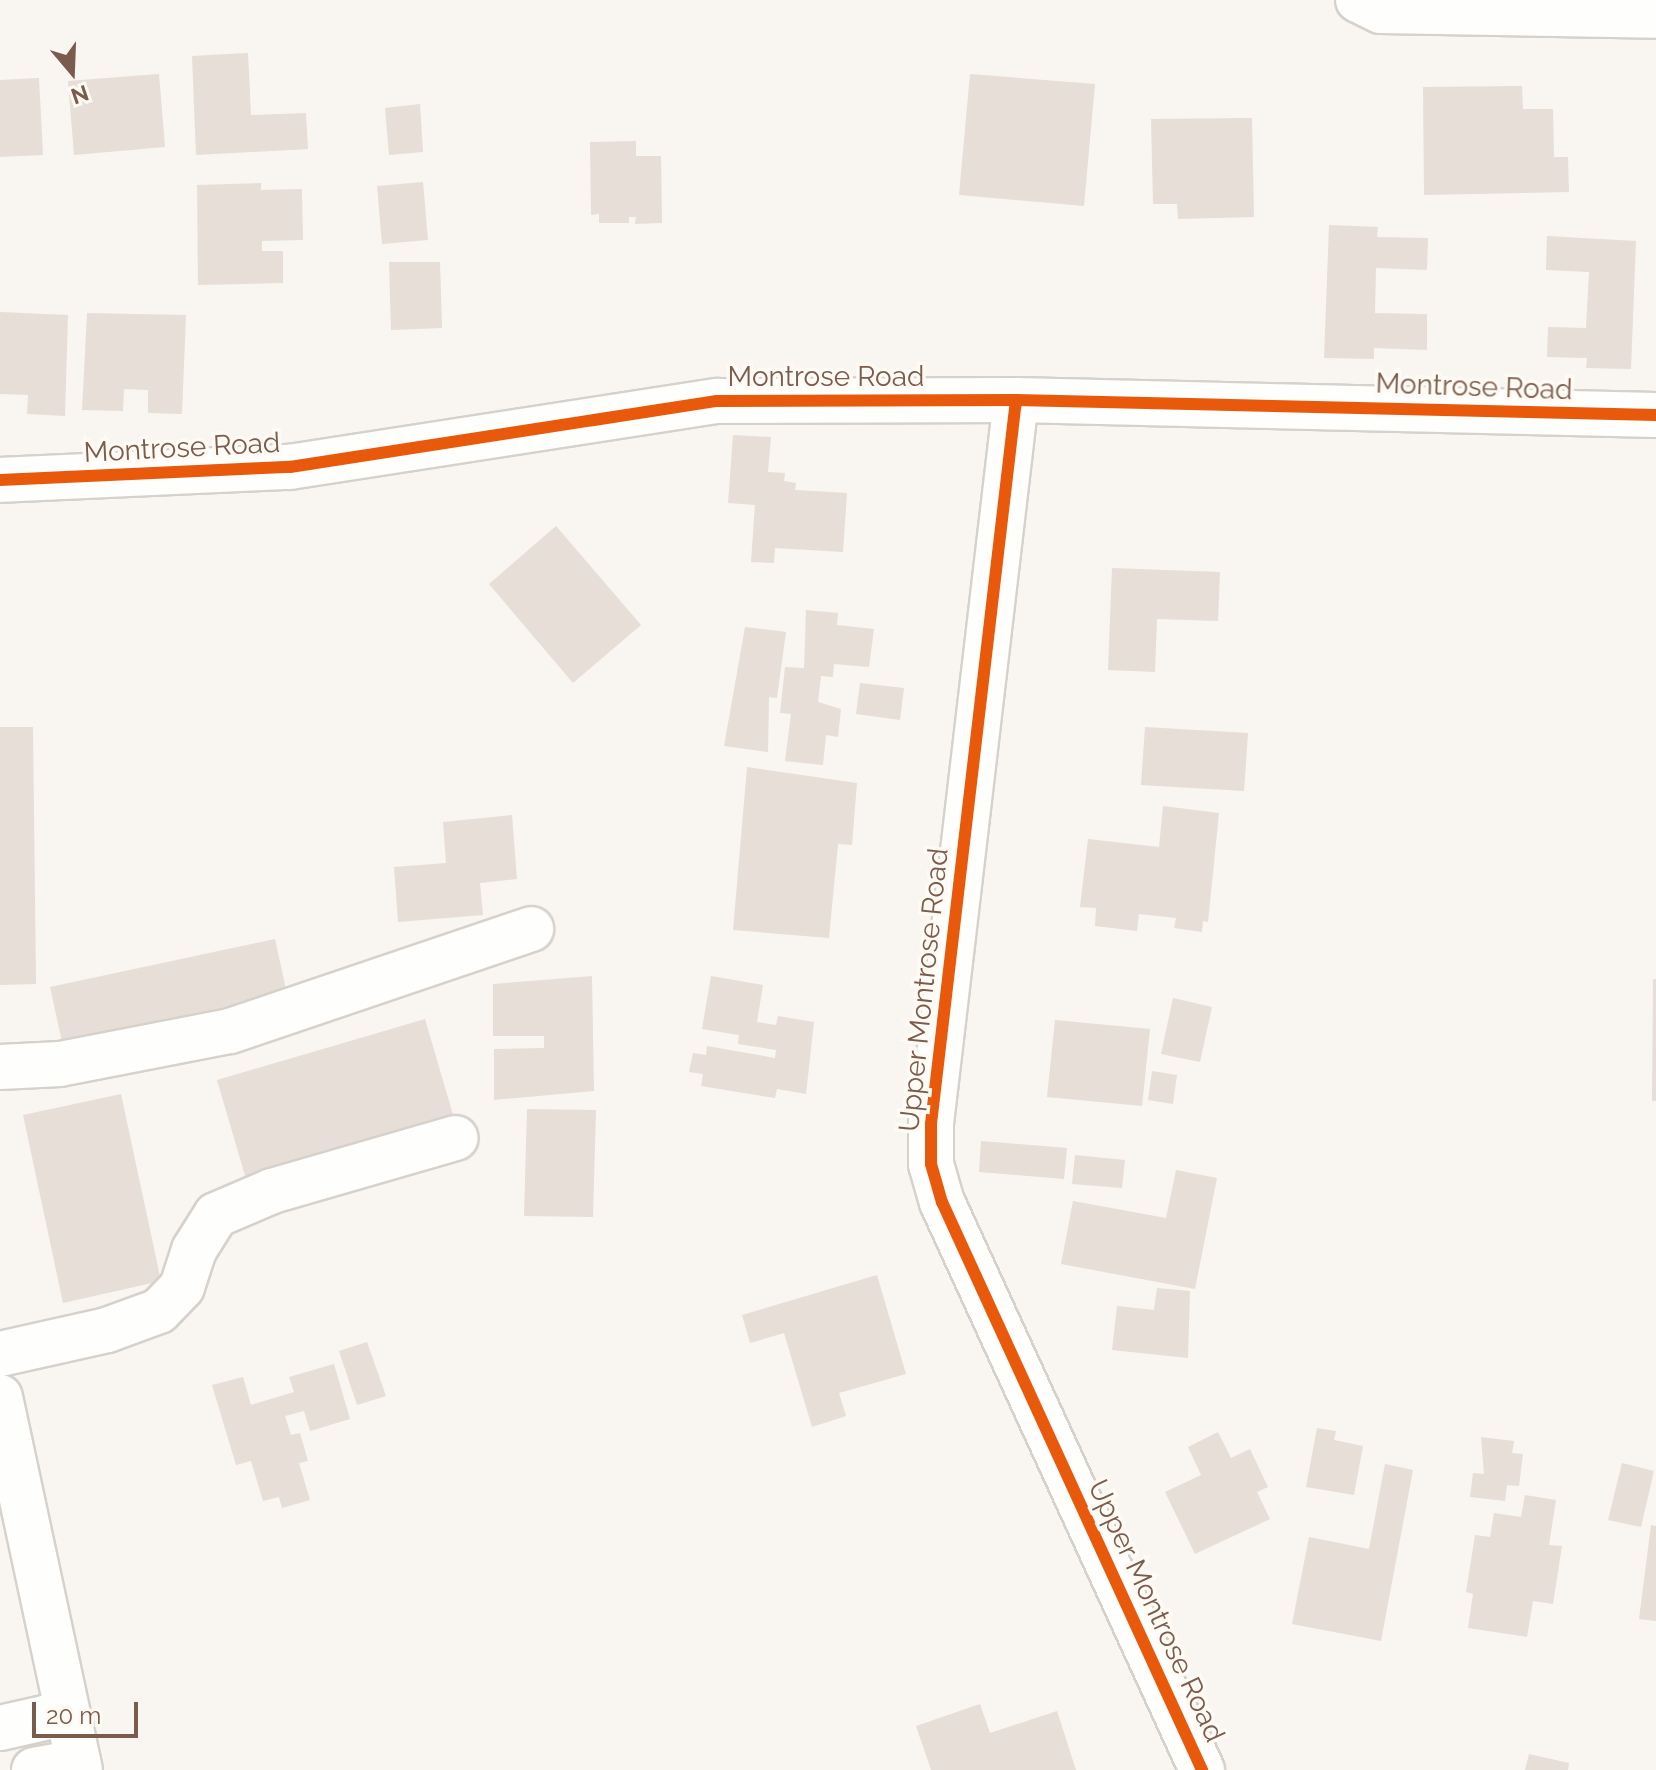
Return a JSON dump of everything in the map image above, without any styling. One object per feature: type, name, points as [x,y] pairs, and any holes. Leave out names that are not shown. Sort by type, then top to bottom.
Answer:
[{"type":"street","points":[[1358,0],[1381,11],[1631,10]]},
{"type":"street","name":"Montrose Road","points":[[0,480],[290,467],[717,401],[1016,400],[1515,410],[1638,418],[1656,415]]},
{"type":"street","name":"Upper Montrose Road","points":[[1016,400],[931,1124],[931,1164],[942,1202],[1202,1770]]},
{"type":"street","points":[[0,1067],[60,1064],[230,1031],[531,929]]},
{"type":"street","points":[[0,1354],[107,1330],[159,1311],[182,1287],[194,1250],[216,1215],[272,1191],[456,1138]]},
{"type":"street","points":[[1,1408],[79,1766],[34,1770]]},
{"type":"street","points":[[0,1728],[66,1713]]},
{"type":"building","points":[[248,53],[251,115],[306,113],[308,149],[196,155],[192,56]]},
{"type":"building","points":[[159,74],[165,147],[74,155],[68,81]]},
{"type":"building","points":[[970,74],[1095,84],[1084,206],[959,195]]},
{"type":"building","points":[[39,78],[43,155],[0,157],[0,80]]},
{"type":"building","points":[[1522,86],[1523,109],[1553,109],[1554,157],[1568,157],[1569,192],[1424,195],[1423,87]]},
{"type":"building","points":[[420,104],[423,152],[389,155],[385,108]]},
{"type":"building","points":[[1252,118],[1254,217],[1178,219],[1177,204],[1153,204],[1151,119]]},
{"type":"building","points":[[636,141],[636,156],[661,156],[662,223],[635,224],[636,217],[629,217],[629,223],[599,223],[599,214],[591,215],[590,142]]},
{"type":"building","points":[[423,182],[428,240],[382,244],[377,186]]},
{"type":"building","points":[[261,183],[261,190],[302,189],[303,240],[262,241],[262,251],[283,251],[283,283],[198,285],[197,185]]},
{"type":"building","points":[[1329,225],[1378,227],[1377,237],[1428,238],[1427,270],[1376,268],[1375,313],[1427,314],[1427,350],[1374,348],[1374,359],[1324,358]]},
{"type":"building","points":[[1547,236],[1636,241],[1631,369],[1586,368],[1587,358],[1547,357],[1548,327],[1586,328],[1589,272],[1546,270]]},
{"type":"building","points":[[389,262],[440,262],[442,328],[391,330]]},
{"type":"building","points":[[0,312],[68,315],[65,416],[27,414],[28,395],[0,394]]},
{"type":"building","points":[[87,313],[186,315],[182,414],[148,413],[148,390],[124,389],[123,411],[82,410]]},
{"type":"building","points":[[733,435],[771,437],[768,472],[785,473],[784,481],[796,483],[795,490],[847,493],[843,552],[775,548],[774,563],[751,562],[755,505],[728,503]]},
{"type":"building","points":[[556,526],[641,625],[573,683],[489,584]]},
{"type":"building","points":[[1112,568],[1220,572],[1218,621],[1157,619],[1155,672],[1108,670]]},
{"type":"building","points":[[806,610],[838,613],[837,625],[874,629],[869,667],[834,664],[833,677],[821,676],[818,702],[841,709],[838,737],[826,735],[823,765],[785,761],[791,714],[780,713],[785,667],[804,668]]},
{"type":"building","points":[[745,627],[786,632],[777,698],[769,697],[768,752],[724,746]]},
{"type":"building","points":[[860,683],[904,688],[900,720],[856,714]]},
{"type":"building","points":[[0,727],[33,727],[36,984],[0,985]]},
{"type":"building","points":[[1145,727],[1248,733],[1244,791],[1141,785]]},
{"type":"building","points":[[747,767],[857,783],[852,845],[838,844],[829,938],[733,930]]},
{"type":"building","points":[[1163,806],[1219,813],[1208,922],[1203,921],[1202,932],[1174,928],[1176,918],[1139,914],[1137,931],[1095,926],[1096,908],[1080,907],[1088,839],[1159,847]]},
{"type":"building","points":[[512,815],[517,879],[480,883],[483,915],[398,922],[394,867],[446,863],[443,822]]},
{"type":"building","points":[[275,939],[287,994],[62,1042],[50,987]]},
{"type":"building","points":[[592,976],[594,1091],[494,1100],[494,1049],[544,1048],[544,1036],[493,1036],[493,984]]},
{"type":"building","points":[[711,976],[763,985],[757,1022],[776,1025],[778,1016],[814,1022],[806,1094],[777,1089],[775,1098],[701,1086],[703,1074],[689,1072],[693,1053],[706,1055],[707,1046],[775,1058],[776,1050],[738,1044],[739,1035],[702,1029]]},
{"type":"building","points":[[1653,979],[1656,979],[1656,1101],[1652,1101]]},
{"type":"building","points":[[1173,998],[1212,1007],[1200,1062],[1161,1054]]},
{"type":"building","points":[[425,1019],[454,1118],[246,1179],[217,1080]]},
{"type":"building","points":[[1055,1020],[1150,1029],[1142,1106],[1047,1097]]},
{"type":"building","points":[[1152,1071],[1177,1075],[1173,1104],[1148,1100]]},
{"type":"building","points":[[121,1094],[161,1281],[63,1303],[23,1115]]},
{"type":"building","points":[[527,1109],[596,1110],[593,1217],[524,1216]]},
{"type":"building","points":[[981,1141],[1067,1148],[1064,1179],[979,1172]]},
{"type":"building","points":[[1075,1155],[1125,1160],[1122,1188],[1072,1184]]},
{"type":"building","points":[[1176,1170],[1217,1178],[1195,1289],[1061,1264],[1073,1201],[1166,1218]]},
{"type":"building","points":[[877,1275],[906,1374],[839,1393],[846,1416],[812,1427],[784,1333],[750,1343],[742,1315]]},
{"type":"building","points":[[1157,1288],[1190,1291],[1188,1358],[1112,1350],[1117,1306],[1154,1310]]},
{"type":"building","points":[[367,1342],[386,1396],[357,1405],[339,1351]]},
{"type":"building","points":[[334,1364],[350,1419],[310,1431],[304,1411],[285,1416],[291,1435],[300,1433],[308,1461],[299,1463],[310,1500],[282,1508],[279,1497],[263,1501],[251,1461],[236,1465],[212,1385],[243,1377],[251,1405],[294,1392],[289,1377]]},
{"type":"building","points":[[1317,1428],[1336,1431],[1334,1440],[1363,1446],[1354,1495],[1306,1487]]},
{"type":"building","points":[[1218,1432],[1231,1458],[1250,1449],[1268,1487],[1257,1492],[1270,1519],[1195,1554],[1165,1492],[1201,1475],[1188,1447]]},
{"type":"building","points":[[1481,1437],[1514,1441],[1512,1453],[1523,1454],[1519,1486],[1507,1485],[1505,1501],[1470,1497],[1473,1473],[1484,1474]]},
{"type":"building","points":[[1622,1463],[1654,1471],[1641,1527],[1608,1520]]},
{"type":"building","points":[[1385,1464],[1413,1470],[1381,1641],[1292,1624],[1309,1537],[1369,1549]]},
{"type":"building","points":[[1525,1495],[1556,1500],[1549,1545],[1562,1546],[1553,1604],[1533,1601],[1527,1637],[1468,1628],[1473,1594],[1466,1592],[1475,1535],[1490,1537],[1494,1513],[1521,1517]]},
{"type":"building","points":[[1651,1525],[1656,1526],[1656,1621],[1639,1619]]},
{"type":"building","points":[[980,1704],[990,1733],[1057,1711],[1076,1770],[931,1770],[916,1726]]},
{"type":"building","points":[[1529,1754],[1569,1763],[1568,1770],[1525,1770]]},
{"type":"cycle path","points":[[1016,400],[931,1124],[931,1164],[942,1202],[1202,1770]]},
{"type":"cycle path","points":[[0,480],[290,467],[717,401],[1016,400],[1656,415]]}]
